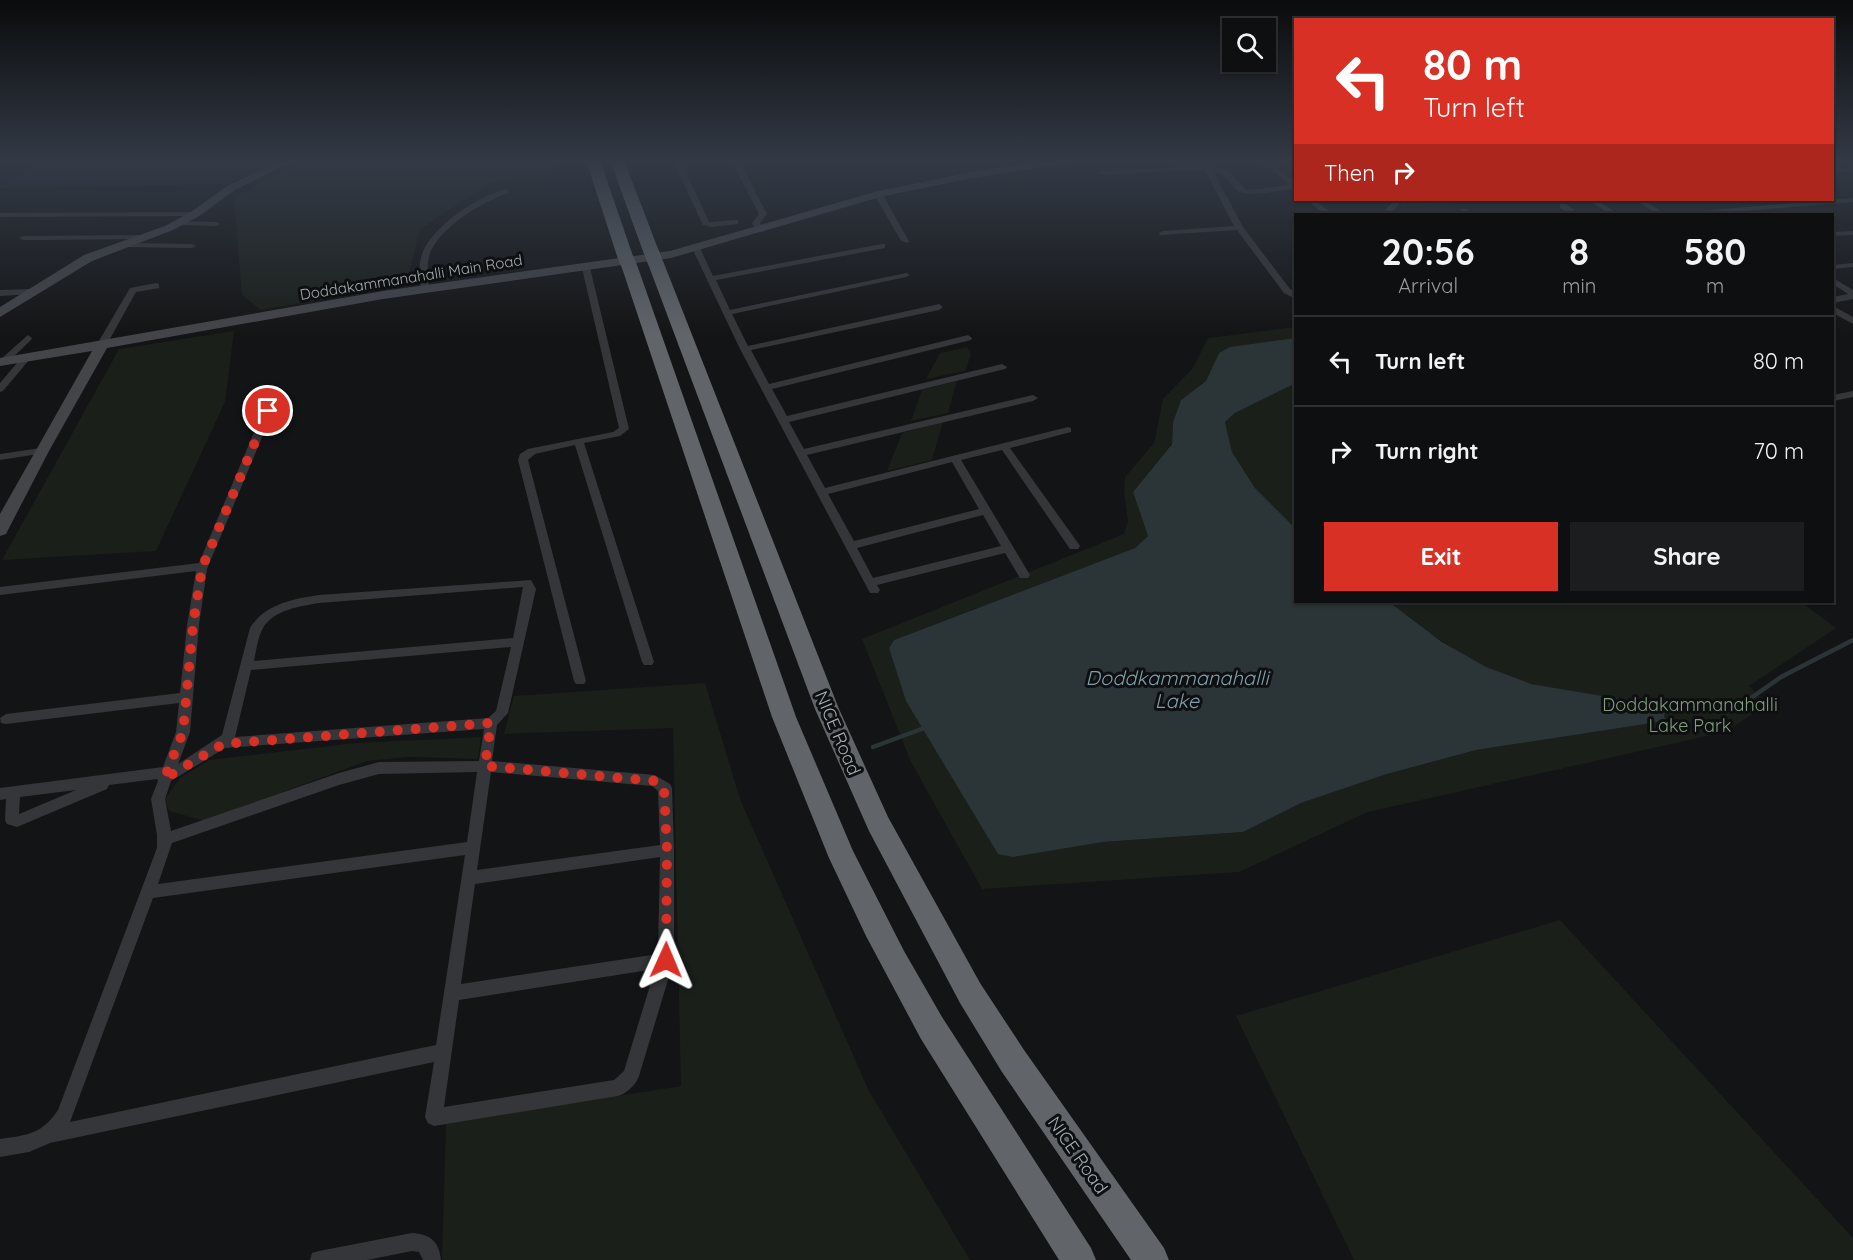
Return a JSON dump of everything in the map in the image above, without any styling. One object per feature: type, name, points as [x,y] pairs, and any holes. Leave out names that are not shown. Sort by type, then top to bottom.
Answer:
[{"type":"highway","points":[[613,219],[749,619],[796,748],[825,819],[912,994],[983,1113],[1079,1260]]},
{"type":"highway","name":"NICE Road","points":[[639,219],[815,677],[852,769],[878,823],[970,993],[1013,1061],[1142,1246]]},
{"type":"street","points":[[0,313],[30,292],[88,258],[126,245],[186,219]]},
{"type":"street","points":[[425,290],[425,258],[438,234],[458,219]]},
{"type":"street","points":[[704,219],[706,223],[712,225],[735,222]]},
{"type":"street","points":[[759,219],[756,223],[760,230]]},
{"type":"street","name":"Doddakammanahalli Main Road","points":[[2,362],[425,290],[586,268],[696,248],[797,219]]},
{"type":"street","points":[[892,219],[905,241]]},
{"type":"street","points":[[1234,219],[1287,291],[1294,295]]},
{"type":"street","points":[[177,224],[216,224]]},
{"type":"street","points":[[1163,233],[1239,228]]},
{"type":"street","points":[[1834,234],[1853,233]]},
{"type":"street","points":[[23,238],[146,237]]},
{"type":"street","points":[[126,245],[192,246]]},
{"type":"street","points":[[710,279],[882,246]]},
{"type":"street","points":[[696,248],[745,349],[872,587],[1008,548]]},
{"type":"street","points":[[1834,267],[1853,266]]},
{"type":"street","points":[[580,681],[524,456],[532,451],[616,434],[625,426],[586,268]]},
{"type":"street","points":[[727,313],[906,275]]},
{"type":"street","points":[[1834,281],[1853,296],[1834,300]]},
{"type":"street","points":[[0,530],[41,451],[133,290],[156,286]]},
{"type":"street","points":[[0,293],[30,292]]},
{"type":"street","points":[[745,349],[939,307]]},
{"type":"street","points":[[1834,310],[1853,321]]},
{"type":"street","points":[[2,362],[28,338]]},
{"type":"street","points":[[766,388],[968,338]]},
{"type":"street","points":[[0,389],[26,358]]},
{"type":"street","points":[[784,420],[1002,367]]},
{"type":"street","points":[[1834,398],[1853,394]]},
{"type":"street","points":[[801,453],[1033,398]]},
{"type":"street","points":[[51,1135],[65,1115],[166,839],[158,808],[159,791],[181,742],[193,625],[202,568],[268,411]]},
{"type":"street","points":[[822,492],[1068,430]]},
{"type":"street","points":[[579,442],[648,662]]},
{"type":"street","points":[[1004,446],[1074,546]]},
{"type":"street","points":[[0,457],[41,451]]},
{"type":"street","points":[[955,459],[1024,575]]},
{"type":"street","points":[[850,546],[985,511]]},
{"type":"street","points":[[0,591],[196,566],[202,568]]},
{"type":"street","points":[[115,779],[12,820],[7,793],[115,779],[166,776],[223,744],[491,723],[502,713],[530,589],[527,582],[319,599],[279,609],[259,623],[231,731],[223,744]]},
{"type":"street","points":[[247,666],[518,642]]},
{"type":"street","points":[[6,719],[186,697]]},
{"type":"street","points":[[166,839],[339,779],[379,768],[485,766],[655,781],[664,788],[667,850],[666,960],[631,1076],[618,1088],[434,1117],[451,993],[472,848],[485,766],[491,723]]},
{"type":"street","points":[[148,892],[472,848]]},
{"type":"street","points":[[468,878],[667,850]]},
{"type":"street","points":[[451,993],[666,960]]},
{"type":"street","points":[[0,1148],[39,1141],[51,1135],[443,1052]]},
{"type":"street","points":[[319,1260],[412,1242],[424,1243],[431,1251],[432,1260]]},
{"type":"green space","points":[[236,219],[436,219],[420,229],[406,285],[261,310],[242,295]]},
{"type":"green space","name":"Doddakammanahalli Lake Park","points":[[1294,327],[1294,338],[1219,353],[1206,381],[1181,400],[1173,422],[1172,443],[1133,492],[1148,536],[1135,548],[894,640],[889,648],[1013,857],[1103,842],[1243,832],[1301,803],[1387,774],[1476,750],[1665,721],[1655,705],[1532,684],[1493,670],[1456,650],[1390,603],[1802,603],[1836,628],[1749,686],[1768,704],[1725,732],[1368,812],[1239,872],[982,889],[911,762],[862,639],[1124,534],[1128,521],[1124,491],[1125,477],[1154,443],[1163,399],[1193,368],[1208,338]]},
{"type":"green space","points":[[234,331],[225,402],[156,551],[2,560],[119,349]]},
{"type":"green space","points":[[967,347],[971,355],[965,371],[926,379],[940,353]]},
{"type":"green space","points":[[957,381],[948,413],[911,421],[922,390]]},
{"type":"green space","points":[[1294,384],[1294,527],[1255,488],[1232,452],[1225,422],[1235,413]]},
{"type":"green space","points":[[943,422],[932,460],[887,471],[902,433]]},
{"type":"green space","points":[[705,683],[740,799],[869,1091],[970,1260],[442,1260],[446,1123],[681,1086],[673,728],[504,734],[514,696]]},
{"type":"green space","points":[[481,737],[478,759],[409,757],[367,761],[204,821],[169,811],[165,799],[180,778],[209,760],[356,743]]},
{"type":"green space","points":[[1560,920],[1853,1238],[1853,1260],[1354,1260],[1236,1016]]},
{"type":"water","name":"Doddkammanahalli Lake","points":[[1294,338],[1294,384],[1235,413],[1225,422],[1232,452],[1255,488],[1294,527],[1294,603],[1390,603],[1442,642],[1486,667],[1531,684],[1655,705],[1664,713],[1665,721],[1476,750],[1387,774],[1301,803],[1243,832],[1103,842],[1013,857],[998,854],[906,701],[889,648],[894,640],[1135,548],[1148,536],[1133,492],[1172,444],[1173,422],[1181,400],[1206,381],[1219,353],[1230,347]]},
{"type":"waterway","points":[[1656,712],[1738,707],[1781,677],[1853,640]]},
{"type":"waterway","points":[[873,747],[927,727]]},
{"type":"route","points":[[268,411],[202,568],[193,625],[183,732],[177,752],[164,779],[223,744],[491,723],[485,766],[655,781],[664,788],[667,850],[666,960]]}]
